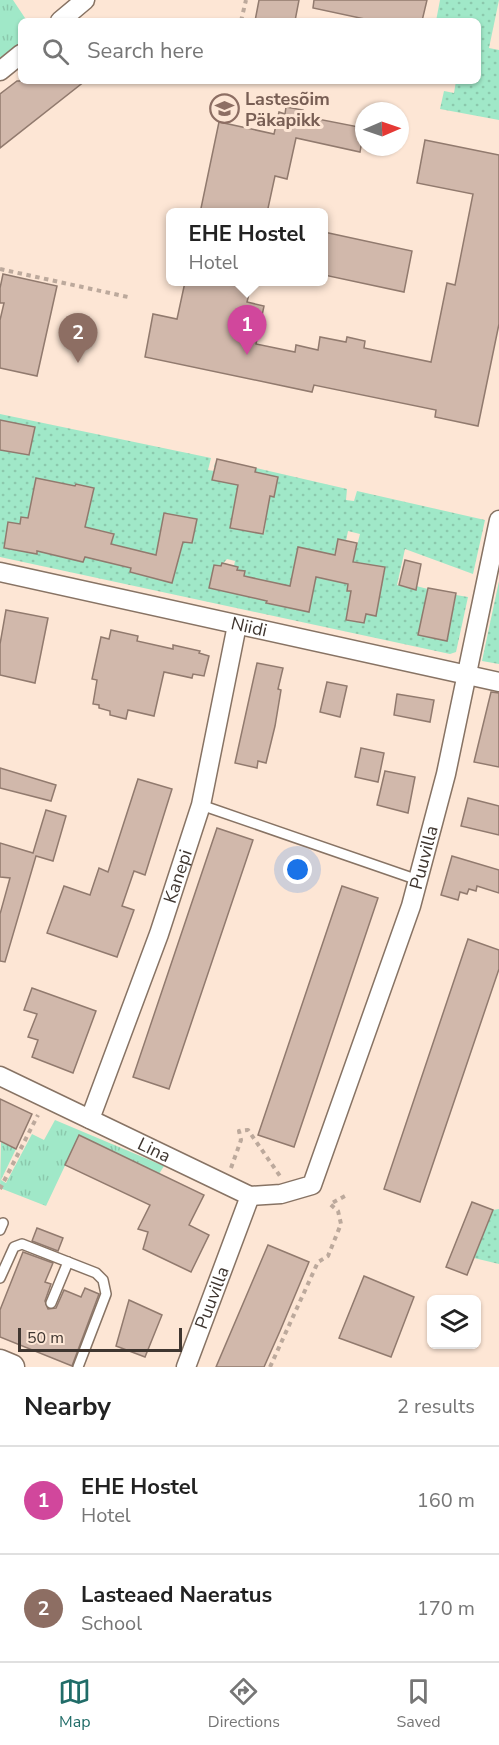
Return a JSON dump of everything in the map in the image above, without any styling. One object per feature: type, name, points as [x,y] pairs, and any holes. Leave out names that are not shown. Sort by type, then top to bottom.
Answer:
[{"type":"street","points":[[64,18],[85,0]]},
{"type":"street","points":[[0,71],[18,56]]},
{"type":"street","name":"Puuvilla","points":[[281,1194],[312,1185],[407,917],[446,774],[499,520]]},
{"type":"street","name":"Niidi","points":[[0,572],[499,682]]},
{"type":"street","name":"Kanepi","points":[[90,1119],[159,934],[201,805],[237,625]]},
{"type":"street","name":"Lina","points":[[0,1076],[250,1197]]},
{"type":"street","points":[[250,1197],[281,1194]]},
{"type":"street","name":"Puuvilla","points":[[186,1367],[250,1197]]},
{"type":"street","points":[[0,1362],[12,1367]]},
{"type":"lane","points":[[201,805],[418,880]]},
{"type":"lane","points":[[0,1278],[14,1247],[18,1245],[30,1247],[96,1273],[106,1287],[106,1294],[78,1367]]},
{"type":"lane","points":[[51,1304],[68,1262]]},
{"type":"path","points":[[242,18],[246,0]]},
{"type":"path","points":[[0,269],[128,297]]},
{"type":"path","points":[[0,1189],[46,1098]]},
{"type":"path","points":[[225,1184],[241,1140],[238,1131],[248,1130],[280,1174],[281,1194]]},
{"type":"path","points":[[270,1367],[318,1262],[328,1256],[341,1224],[338,1211],[330,1204],[345,1196]]},
{"type":"green space","points":[[0,0],[13,0],[25,18],[18,18],[18,45],[0,59]]},
{"type":"green space","points":[[440,0],[499,0],[489,48],[499,50],[499,120],[440,109],[444,91],[454,93],[456,84],[481,84],[481,18],[437,18]]},
{"type":"green space","points":[[0,414],[211,458],[208,470],[214,471],[213,480],[222,482],[225,470],[214,467],[215,463],[238,468],[236,475],[253,479],[256,468],[347,489],[346,500],[354,501],[357,491],[485,520],[473,574],[405,549],[397,585],[428,589],[419,635],[447,641],[456,595],[468,597],[456,652],[450,654],[0,557]],"holes":[[[258,473],[278,477],[274,497],[254,493]],[[37,478],[61,483],[59,494],[73,497],[76,484],[94,488],[87,520],[30,507]],[[234,507],[267,513],[264,534],[231,528]],[[164,513],[196,519],[192,543],[160,537]],[[21,517],[32,519],[31,527],[41,529],[37,554],[4,548],[8,522],[20,524]],[[68,528],[94,535],[96,529],[114,534],[107,562],[85,557],[83,562],[61,557]],[[348,531],[360,534],[355,553],[346,551],[339,582],[293,572],[298,547],[322,552],[321,557],[333,560],[338,539],[346,541]],[[158,546],[180,552],[172,583],[130,572],[133,559],[139,560],[141,551],[156,555]],[[227,559],[235,561],[234,566],[238,567],[237,570],[244,571],[239,594],[210,588],[214,565],[221,566]],[[359,563],[385,568],[376,616],[366,614],[364,623],[346,620],[351,591],[347,590],[350,570],[358,571]],[[271,582],[313,591],[309,612],[267,603]]]},
{"type":"green space","points":[[499,581],[499,664],[482,661]]},
{"type":"green space","points":[[55,1120],[164,1166],[159,1174],[79,1136],[46,1206],[0,1188],[1,1142],[16,1149],[1,1180],[6,1183],[32,1134],[44,1140]]},
{"type":"green space","points":[[499,1209],[499,1264],[474,1258],[493,1210]]},
{"type":"building","points":[[259,0],[299,0],[296,18],[256,18]]},
{"type":"building","points":[[314,0],[427,0],[423,18],[360,18],[313,8]]},
{"type":"building","points":[[17,81],[18,84],[81,84],[0,148],[0,94]]},
{"type":"building","points":[[286,107],[303,110],[302,116],[355,126],[355,151],[296,138],[287,179],[275,176],[268,208],[201,208],[219,122],[274,134],[279,112],[285,114]]},
{"type":"building","points":[[425,140],[499,155],[499,324],[478,426],[435,417],[436,410],[314,385],[312,392],[145,357],[153,314],[177,319],[184,286],[251,286],[247,302],[264,306],[256,344],[295,352],[296,345],[318,350],[320,337],[346,342],[347,337],[365,341],[364,348],[431,362],[447,283],[455,285],[473,194],[417,183]]},
{"type":"building","points":[[328,233],[412,251],[404,292],[328,276]]},
{"type":"building","points":[[3,274],[57,286],[37,376],[0,368],[0,320],[4,303],[0,303],[0,288]]},
{"type":"building","points":[[0,420],[35,427],[29,455],[0,450]]},
{"type":"building","points":[[217,459],[256,468],[255,472],[278,477],[274,497],[270,496],[263,534],[230,528],[238,485],[212,480]]},
{"type":"building","points":[[36,478],[94,488],[85,527],[114,534],[111,544],[156,555],[164,513],[197,519],[192,543],[183,542],[172,583],[130,572],[131,568],[85,557],[83,562],[37,551],[37,554],[4,548],[8,522],[20,524],[21,517],[28,518]]},
{"type":"building","points":[[338,539],[357,543],[353,562],[385,567],[376,616],[366,614],[364,623],[346,620],[351,591],[347,591],[348,584],[316,577],[309,612],[209,588],[214,565],[221,566],[222,563],[245,571],[244,576],[290,586],[298,547],[335,555]]},
{"type":"building","points":[[405,560],[421,564],[416,590],[399,585]]},
{"type":"building","points":[[428,588],[456,593],[447,641],[418,635]]},
{"type":"building","points":[[6,610],[48,618],[35,683],[0,675],[0,644]]},
{"type":"building","points":[[111,630],[138,636],[137,641],[173,649],[173,645],[200,651],[199,653],[209,656],[204,676],[193,674],[192,678],[164,672],[154,716],[128,710],[126,719],[110,715],[110,711],[93,704],[97,680],[92,679],[101,637],[109,639]]},
{"type":"building","points":[[257,663],[283,668],[278,689],[281,690],[275,726],[266,763],[258,761],[257,768],[235,763]]},
{"type":"building","points":[[327,682],[347,686],[340,717],[320,712]]},
{"type":"building","points":[[491,692],[499,693],[499,767],[474,762]]},
{"type":"building","points":[[397,694],[434,700],[430,722],[394,715]]},
{"type":"building","points":[[361,748],[384,753],[378,782],[355,777]]},
{"type":"building","points":[[0,768],[56,785],[51,801],[0,788]]},
{"type":"building","points":[[385,771],[415,777],[408,813],[377,805]]},
{"type":"building","points":[[138,779],[172,789],[145,875],[134,871],[122,906],[134,910],[117,957],[47,933],[64,886],[90,895],[99,868],[108,872]]},
{"type":"building","points":[[468,798],[499,806],[499,835],[461,826]]},
{"type":"building","points":[[46,810],[66,816],[53,861],[36,856],[5,962],[0,961],[0,914],[10,878],[0,877],[0,843],[33,853]]},
{"type":"building","points":[[217,828],[253,840],[169,1089],[133,1077]]},
{"type":"building","points":[[452,856],[499,870],[499,893],[477,886],[476,891],[469,889],[467,894],[460,892],[458,900],[441,895]]},
{"type":"building","points":[[342,886],[378,898],[294,1147],[258,1135]]},
{"type":"building","points":[[468,939],[499,950],[499,969],[420,1202],[384,1189]]},
{"type":"building","points":[[32,988],[96,1011],[73,1073],[32,1057],[38,1040],[28,1037],[37,1014],[24,1010]]},
{"type":"building","points":[[0,1099],[32,1114],[16,1149],[0,1141]]},
{"type":"building","points":[[79,1135],[204,1195],[189,1225],[209,1235],[191,1272],[143,1249],[148,1232],[138,1229],[150,1205],[65,1165]]},
{"type":"building","points":[[472,1202],[493,1210],[467,1275],[446,1267]]},
{"type":"building","points":[[37,1228],[63,1238],[58,1251],[32,1241]]},
{"type":"building","points":[[268,1245],[309,1262],[280,1331],[264,1367],[216,1367]]},
{"type":"building","points":[[23,1252],[53,1263],[45,1282],[51,1284],[45,1301],[48,1309],[56,1308],[64,1290],[81,1297],[85,1288],[99,1294],[72,1366],[0,1337],[0,1310]]},
{"type":"building","points":[[364,1276],[414,1297],[391,1357],[339,1338]]},
{"type":"building","points":[[129,1300],[162,1315],[145,1357],[116,1346]]},
{"type":"place","name":"Lastesõim Päkapikk","points":[[224,109]]},
{"type":"place","name":"EHE Hostel","points":[[247,355]]},
{"type":"place","name":"Lasteaed Naeratus","points":[[78,363]]}]
